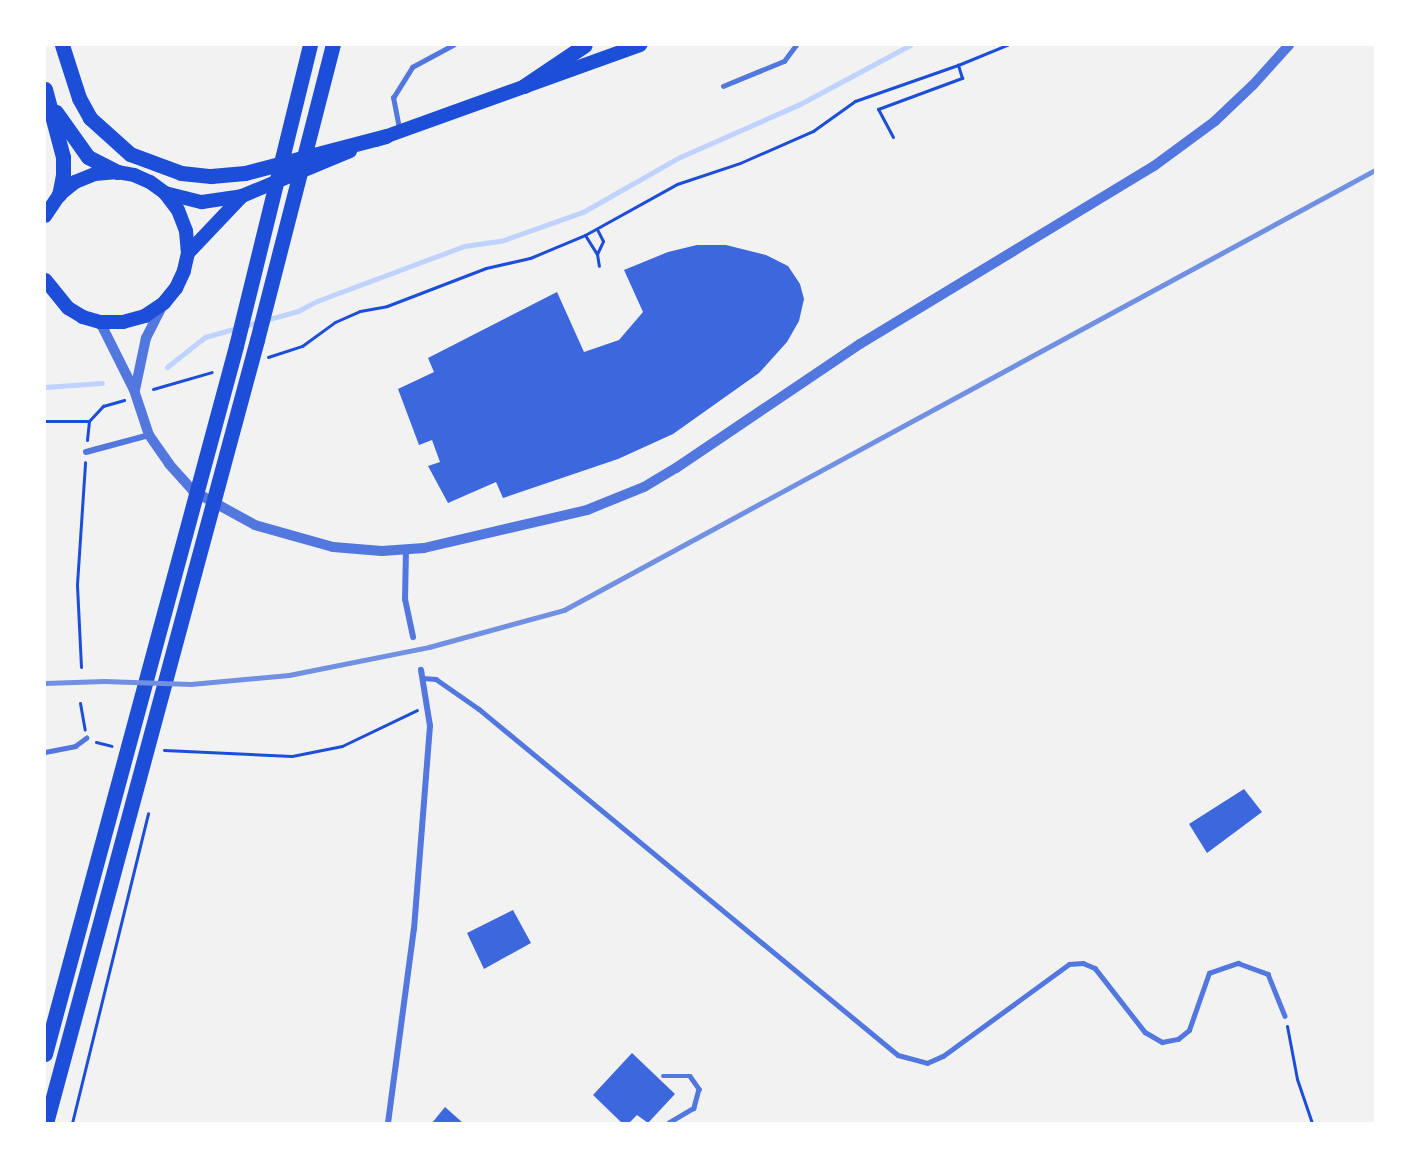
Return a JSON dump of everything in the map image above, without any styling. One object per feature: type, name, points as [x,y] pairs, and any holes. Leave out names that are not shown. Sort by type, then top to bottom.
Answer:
[{"type":"highway","points":[[62,45],[79,98],[90,118],[130,154],[181,173],[211,176],[245,173],[393,133]]},
{"type":"highway","points":[[300,79],[301,45]]},
{"type":"highway","points":[[45,1054],[236,346],[310,45]]},
{"type":"highway","points":[[46,1123],[254,351],[333,45]]},
{"type":"highway","points":[[326,70],[339,45]]},
{"type":"highway","points":[[524,86],[585,45]]},
{"type":"highway","points":[[46,94],[88,157],[117,172]]},
{"type":"highway","points":[[46,94],[63,157],[63,175],[59,195]]},
{"type":"main road","points":[[165,193],[202,202],[242,196],[393,133],[640,45]]},
{"type":"main road","points":[[45,216],[59,195],[75,182],[95,174],[117,172],[150,182],[165,193],[178,210],[186,231],[188,253],[184,271],[176,288],[164,303],[145,316],[123,322],[100,321],[68,308],[45,280]]},
{"type":"main road","points":[[188,253],[242,196]]},
{"type":"street","points":[[100,321],[135,390],[149,435],[169,464],[193,491],[255,525],[333,547],[382,551],[424,548],[587,510],[644,487],[860,345],[1154,166],[1215,121],[1253,85],[1289,45]]},
{"type":"street","points":[[135,390],[146,338],[164,303]]},
{"type":"street","points":[[86,452],[149,435]]},
{"type":"street","points":[[406,549],[405,599],[413,637]]},
{"type":"street","points":[[388,1123],[414,929],[430,726],[421,670]]},
{"type":"lane","points":[[393,133],[393,98],[412,67],[453,45]]},
{"type":"lane","points":[[723,86],[784,62],[796,45]]},
{"type":"lane","points":[[422,678],[436,679],[479,709],[898,1055],[927,1063],[943,1056],[1069,964],[1083,963],[1095,968],[1145,1032],[1162,1041],[1178,1039],[1188,1030],[1209,973],[1238,963],[1268,974],[1285,1016]]},
{"type":"lane","points":[[45,752],[75,746],[86,738]]},
{"type":"lane","points":[[663,1076],[690,1076],[699,1089],[694,1108],[669,1123]]},
{"type":"path","points":[[264,358],[302,346],[335,322],[360,311],[387,306],[486,268],[530,258],[585,235],[677,184],[740,163],[813,131],[855,101],[958,65],[1007,45]]},
{"type":"path","points":[[893,137],[878,109],[962,78],[958,65]]},
{"type":"path","points":[[597,229],[603,241],[597,254]]},
{"type":"path","points":[[585,235],[597,254],[599,266]]},
{"type":"path","points":[[153,389],[219,370]]},
{"type":"path","points":[[81,667],[77,584],[89,421],[103,406],[124,400]]},
{"type":"path","points":[[45,421],[89,421]]},
{"type":"path","points":[[80,703],[86,738],[119,747]]},
{"type":"path","points":[[163,750],[292,756],[342,746],[426,704]]},
{"type":"path","points":[[72,1123],[149,808]]},
{"type":"path","points":[[1285,1016],[1297,1079],[1312,1123]]},
{"type":"building","points":[[697,245],[726,245],[766,255],[788,266],[800,284],[804,299],[799,321],[787,342],[759,373],[673,434],[618,459],[503,498],[496,482],[448,503],[428,466],[440,462],[432,440],[419,445],[398,389],[434,372],[428,358],[557,292],[584,352],[619,340],[643,312],[624,270],[668,252]]},
{"type":"building","points":[[1244,789],[1262,812],[1207,853],[1189,824]]},
{"type":"building","points":[[513,910],[531,943],[484,969],[467,933]]},
{"type":"building","points":[[632,1053],[675,1094],[648,1123],[637,1115],[629,1123],[622,1123],[593,1095]]},
{"type":"building","points":[[445,1107],[463,1123],[432,1123]]},
{"type":"waterway","points":[[167,367],[205,337],[298,311],[317,301],[464,246],[501,241],[583,212],[680,157],[800,104],[910,45]]},
{"type":"waterway","points":[[45,387],[102,383]]},
{"type":"railway","points":[[45,683],[104,681],[191,684],[289,675],[429,647],[564,610],[1375,170]]}]
